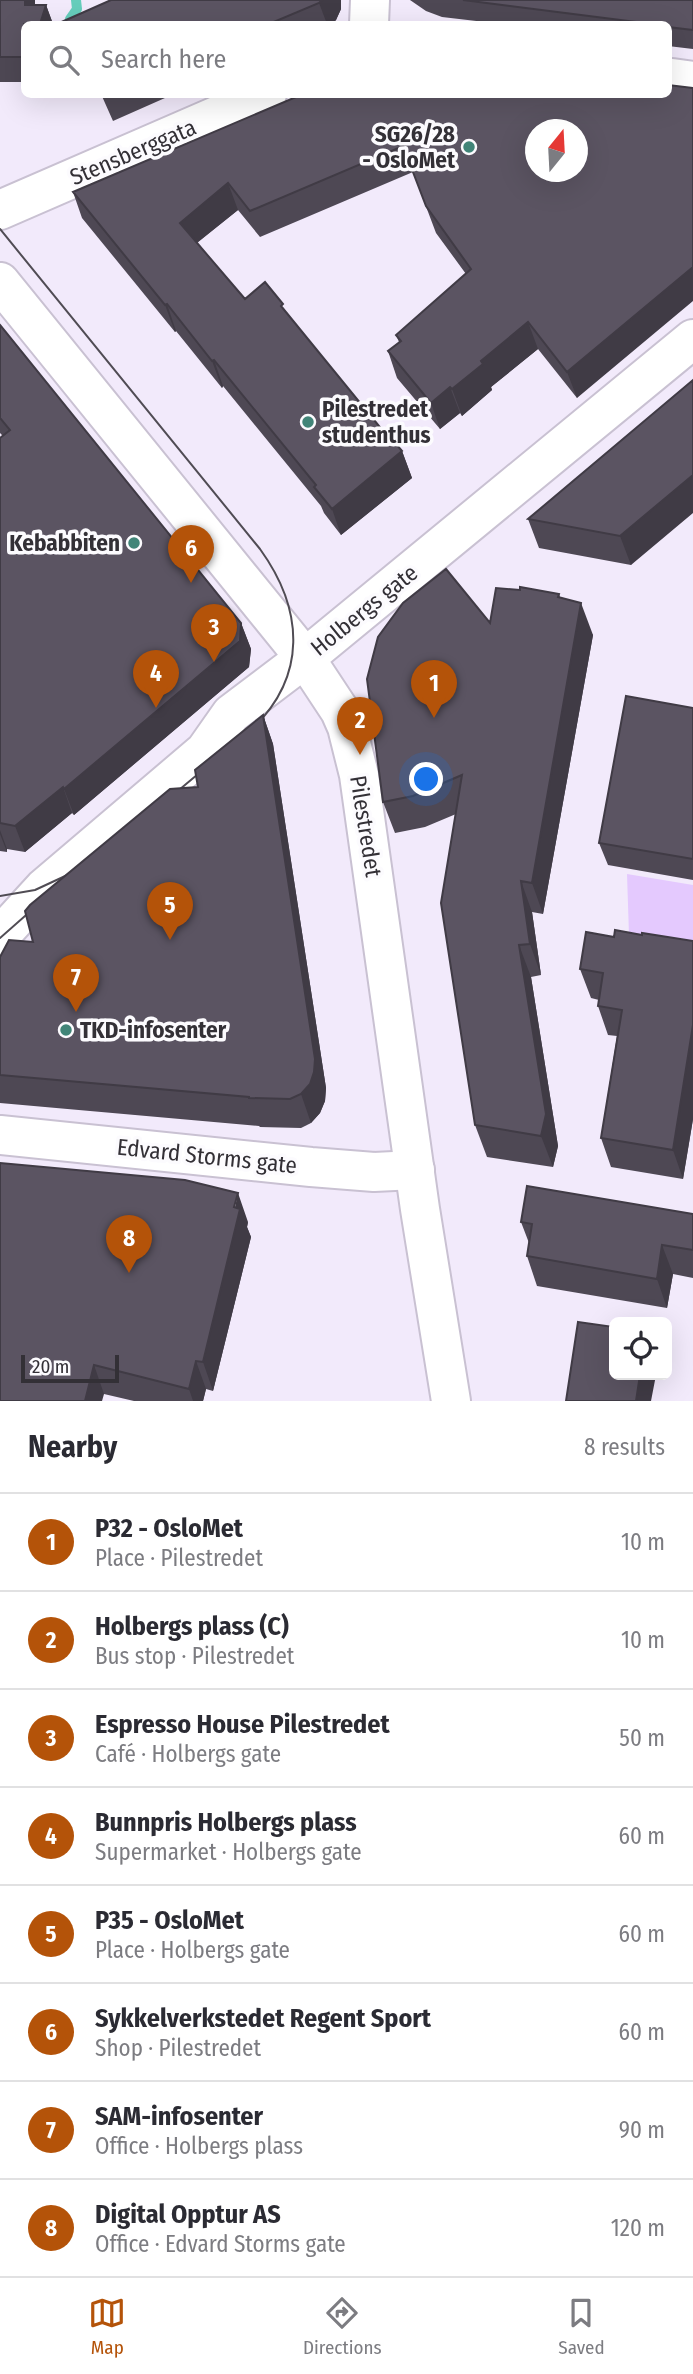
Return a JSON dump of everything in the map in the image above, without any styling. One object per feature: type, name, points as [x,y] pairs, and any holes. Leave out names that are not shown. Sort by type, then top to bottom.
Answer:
[{"type":"street","points":[[369,21],[370,0]]},
{"type":"street","name":"Stensberggata","points":[[0,210],[258,98]]},
{"type":"street","name":"Pilestredet","points":[[0,282],[305,658],[340,711],[347,727],[359,775],[451,1401]]},
{"type":"street","name":"Holbergs gate","points":[[44,888],[205,751],[232,714],[305,658],[693,339]]},
{"type":"street","points":[[0,900],[15,900],[44,888]]},
{"type":"street","points":[[0,936],[44,888]]},
{"type":"street","name":"Edvard Storms gate","points":[[0,1135],[311,1167],[374,1172],[415,1170]]},
{"type":"shaded area","points":[[627,874],[693,885],[693,946],[629,935]]},
{"type":"building","points":[[0,0],[25,0],[25,5],[46,5],[41,21],[21,21],[21,57],[0,57]]},
{"type":"building","points":[[111,0],[322,0],[276,21],[64,21]]},
{"type":"building","points":[[463,0],[693,0],[693,30],[672,27],[672,21],[628,21]]},
{"type":"building","points":[[672,85],[693,88],[693,267],[567,372],[528,322],[481,361],[483,364],[431,403],[388,351],[401,341],[396,335],[471,269],[426,206],[403,146],[250,211],[228,183],[180,223],[245,299],[265,282],[283,304],[281,306],[402,451],[332,509],[314,487],[316,485],[214,360],[212,361],[167,304],[165,305],[73,192],[294,98],[672,98]]},
{"type":"building","points":[[0,325],[241,623],[240,641],[64,789],[63,787],[15,826],[0,823],[0,438],[10,430],[0,418]]},
{"type":"building","points":[[693,380],[693,475],[620,536],[528,519]]},
{"type":"building","points":[[446,569],[490,623],[496,588],[520,590],[520,587],[559,594],[558,597],[581,603],[532,883],[521,881],[530,944],[519,945],[546,1114],[541,1136],[475,1125],[441,903],[462,775],[413,796],[383,802],[367,679],[378,637],[403,603]]},
{"type":"building","points":[[626,696],[693,708],[693,859],[599,843]]},
{"type":"building","points":[[263,715],[315,1059],[310,1084],[301,1094],[290,1099],[249,1098],[0,1075],[0,957],[9,940],[33,942],[25,911],[170,789],[198,787],[195,770]]},
{"type":"building","points":[[615,930],[693,941],[693,1025],[673,1150],[601,1138],[622,1010],[598,1006],[603,973],[580,969],[586,932],[614,937]]},
{"type":"building","points":[[0,1163],[185,1180],[238,1193],[234,1207],[240,1209],[203,1362],[196,1361],[189,1389],[94,1365],[85,1401],[0,1401]]},
{"type":"building","points":[[527,1186],[693,1214],[693,1250],[662,1245],[657,1279],[527,1256],[532,1224],[521,1222]]},
{"type":"building","points":[[578,1322],[609,1326],[609,1380],[639,1380],[636,1401],[566,1401]]},
{"type":"waterway","points":[[70,21],[77,9],[76,0]]},
{"type":"tram line","points":[[0,229],[260,549],[275,572],[291,619],[293,643],[290,666],[282,688],[269,710],[250,731]]},
{"type":"tram line","points":[[167,800],[210,764]]},
{"type":"tram line","points":[[0,896],[35,890],[76,871]]},
{"type":"tram line","points":[[0,938],[42,901]]},
{"type":"place","name":"SG26/28 - OsloMet","points":[[469,147]]},
{"type":"place","name":"Pilestredet studenthus","points":[[308,422]]},
{"type":"place","name":"Kebabbiten","points":[[134,543]]},
{"type":"place","name":"Sykkelverkstedet Regent Sport","points":[[191,583]]},
{"type":"place","name":"Espresso House Pilestredet","points":[[214,662]]},
{"type":"place","name":"Bunnpris Holbergs plass","points":[[156,708]]},
{"type":"place","name":"P32 - OsloMet","points":[[434,718]]},
{"type":"place","name":"Holbergs plass (C)","points":[[360,755]]},
{"type":"place","name":"P35 - OsloMet","points":[[170,940]]},
{"type":"place","name":"SAM-infosenter","points":[[76,1012]]},
{"type":"place","name":"TKD-infosenter","points":[[66,1030]]},
{"type":"place","name":"Digital Opptur AS","points":[[129,1273]]}]
